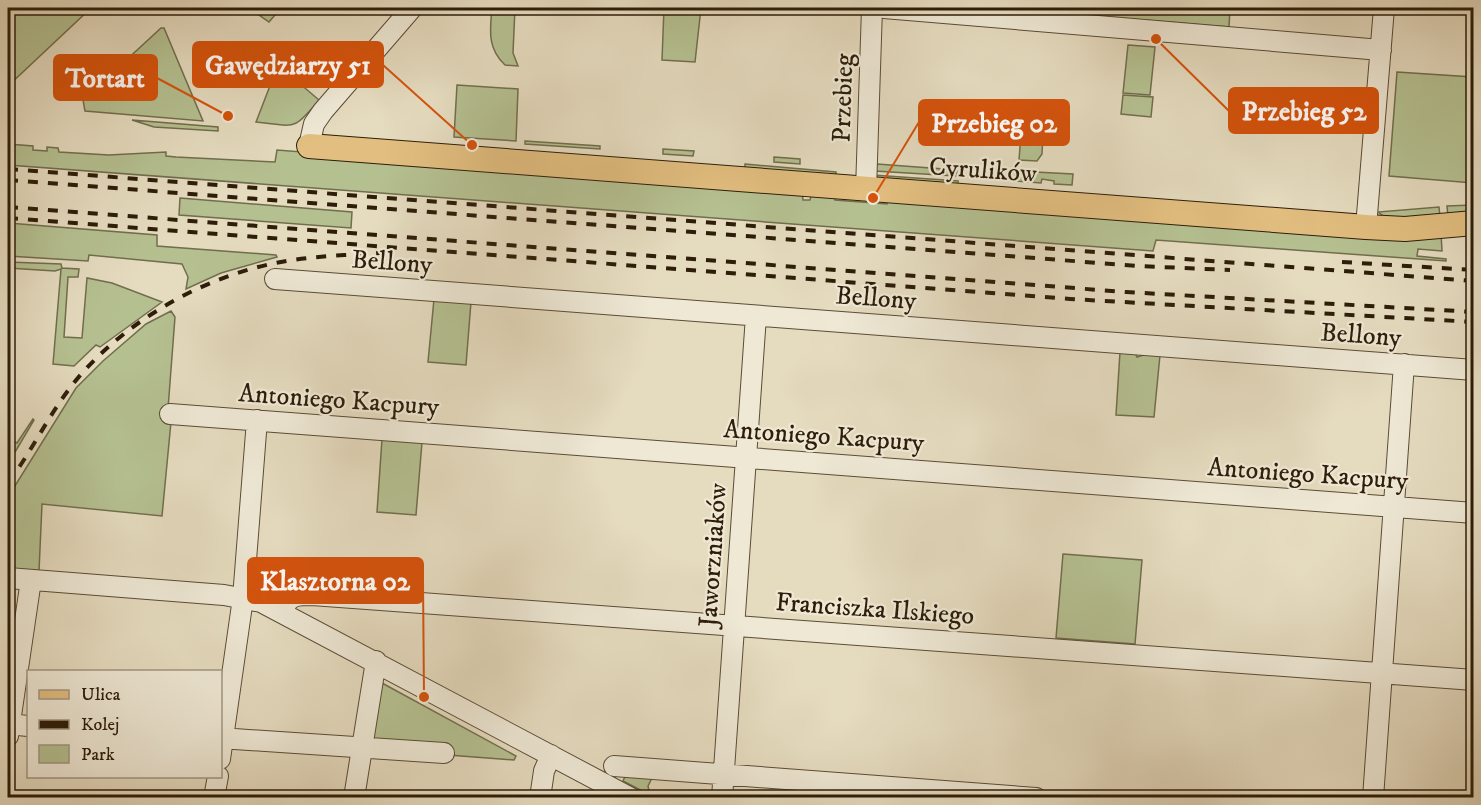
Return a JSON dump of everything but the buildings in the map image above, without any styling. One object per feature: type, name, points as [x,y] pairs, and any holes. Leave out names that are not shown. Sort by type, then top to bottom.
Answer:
[{"type":"main road","name":"Cyrulików","points":[[309,146],[1366,227],[1405,228],[1473,223]]},
{"type":"street","points":[[309,146],[314,124],[323,111],[412,8]]},
{"type":"street","name":"Przebieg","points":[[866,190],[872,8]]},
{"type":"street","points":[[884,8],[1380,50]]},
{"type":"street","points":[[1366,227],[1384,8]]},
{"type":"street","name":"Bellony","points":[[275,279],[1473,370]]},
{"type":"street","name":"Jaworzniaków","points":[[722,798],[756,316]]},
{"type":"street","points":[[1373,798],[1404,364]]},
{"type":"street","name":"Antoniego Kacpury","points":[[170,414],[1473,513]]},
{"type":"street","points":[[257,420],[243,598],[222,738],[444,753]]},
{"type":"street","points":[[8,578],[243,598],[282,611],[631,798]]},
{"type":"street","points":[[15,729],[31,580]]},
{"type":"street","name":"Franciszka Ilskiego","points":[[282,611],[288,599],[301,595],[1473,680]]},
{"type":"street","points":[[354,798],[376,661]]},
{"type":"street","points":[[540,798],[543,771],[551,755]]},
{"type":"street","points":[[614,766],[983,796],[1036,798]]},
{"type":"street","points":[[214,798],[218,778]]},
{"type":"green space","points":[[8,8],[91,8],[8,86]]},
{"type":"green space","points":[[249,8],[281,8],[269,22]]},
{"type":"green space","points":[[492,8],[515,8],[513,53],[518,66],[505,65],[495,52],[490,31]]},
{"type":"green space","points":[[664,8],[701,8],[695,62],[662,60]]},
{"type":"green space","points":[[1058,8],[1230,8],[1229,27],[1057,13]]},
{"type":"green space","points":[[161,28],[164,28],[203,121],[85,111],[83,100]]},
{"type":"green space","points":[[1128,45],[1155,47],[1150,95],[1123,93]]},
{"type":"green space","points":[[278,65],[319,100],[304,118],[292,125],[256,122]]},
{"type":"green space","points":[[1397,72],[1473,77],[1473,183],[1389,176]]},
{"type":"green space","points":[[457,85],[518,89],[516,141],[454,137]]},
{"type":"green space","points":[[1123,95],[1153,97],[1151,117],[1121,114]]},
{"type":"green space","points":[[132,120],[218,127],[218,131],[154,127]]},
{"type":"green space","points":[[1021,134],[1043,135],[1042,154],[1037,161],[1019,160]]},
{"type":"green space","points":[[525,141],[600,146],[600,149],[525,144]]},
{"type":"green space","points":[[8,144],[33,146],[33,150],[47,151],[47,147],[58,148],[59,152],[109,155],[166,152],[166,156],[176,157],[275,162],[277,150],[802,191],[803,200],[810,200],[812,192],[835,194],[835,200],[887,204],[888,198],[1441,233],[1442,251],[1418,249],[1417,256],[1446,259],[1446,261],[1156,240],[1153,251],[8,165]]},
{"type":"green space","points":[[663,149],[694,151],[693,156],[663,154]]},
{"type":"green space","points":[[774,157],[800,159],[800,164],[774,162]]},
{"type":"green space","points":[[745,164],[836,172],[836,178],[745,171]]},
{"type":"green space","points":[[877,164],[957,170],[956,176],[875,171]]},
{"type":"green space","points":[[1015,171],[1073,174],[1072,185],[1054,184],[1054,181],[1042,179],[1041,183],[1015,181]]},
{"type":"green space","points":[[873,175],[958,181],[958,186],[877,181]]},
{"type":"green space","points":[[180,198],[352,212],[351,228],[179,215]]},
{"type":"green space","points":[[1473,205],[1473,215],[1448,217],[1447,206]]},
{"type":"green space","points":[[1439,207],[1440,217],[1386,218],[1378,212]]},
{"type":"green space","points":[[8,223],[157,235],[157,246],[276,255],[277,257],[221,273],[186,289],[188,277],[182,264],[89,255],[88,261],[8,256]]},
{"type":"green space","points":[[8,262],[61,264],[62,268],[79,269],[78,277],[68,277],[64,337],[82,338],[87,278],[112,283],[162,302],[100,347],[96,345],[74,366],[53,364],[61,269],[55,271],[8,268]]},
{"type":"green space","points":[[434,299],[471,302],[466,365],[428,362]]},
{"type":"green space","points":[[171,311],[175,317],[167,422],[171,422],[162,516],[42,504],[39,571],[8,568],[8,497],[76,388],[146,324]]},
{"type":"green space","points":[[1120,352],[1135,353],[1137,357],[1147,354],[1160,355],[1154,417],[1116,415]]},
{"type":"green space","points":[[33,419],[8,464],[8,449],[13,441],[17,443]]},
{"type":"green space","points":[[382,439],[422,442],[416,515],[377,512]]},
{"type":"green space","points":[[1063,554],[1142,560],[1135,644],[1056,638]]},
{"type":"green space","points":[[382,683],[516,756],[514,760],[448,755],[376,740],[371,737]]},
{"type":"green space","points":[[627,772],[652,778],[648,786],[650,795],[623,781]]},
{"type":"railway","points":[[8,169],[1474,281]]},
{"type":"railway","points":[[8,180],[1139,266],[1230,270]]},
{"type":"railway","points":[[8,207],[1126,292],[1474,312]]},
{"type":"railway","points":[[8,218],[1070,299],[1474,322]]},
{"type":"railway","points":[[8,483],[73,384],[104,351],[149,316],[200,288],[254,268],[305,258],[380,253]]},
{"type":"railway","points":[[1342,262],[1474,270]]},
{"type":"place","name":"Przebieg 52","points":[[1156,39]]},
{"type":"place","name":"Tortart","points":[[228,116]]},
{"type":"place","name":"Gawędziarzy 51","points":[[472,145]]},
{"type":"place","name":"Przebieg 02","points":[[873,198]]},
{"type":"place","name":"Klasztorna 02","points":[[424,697]]}]
